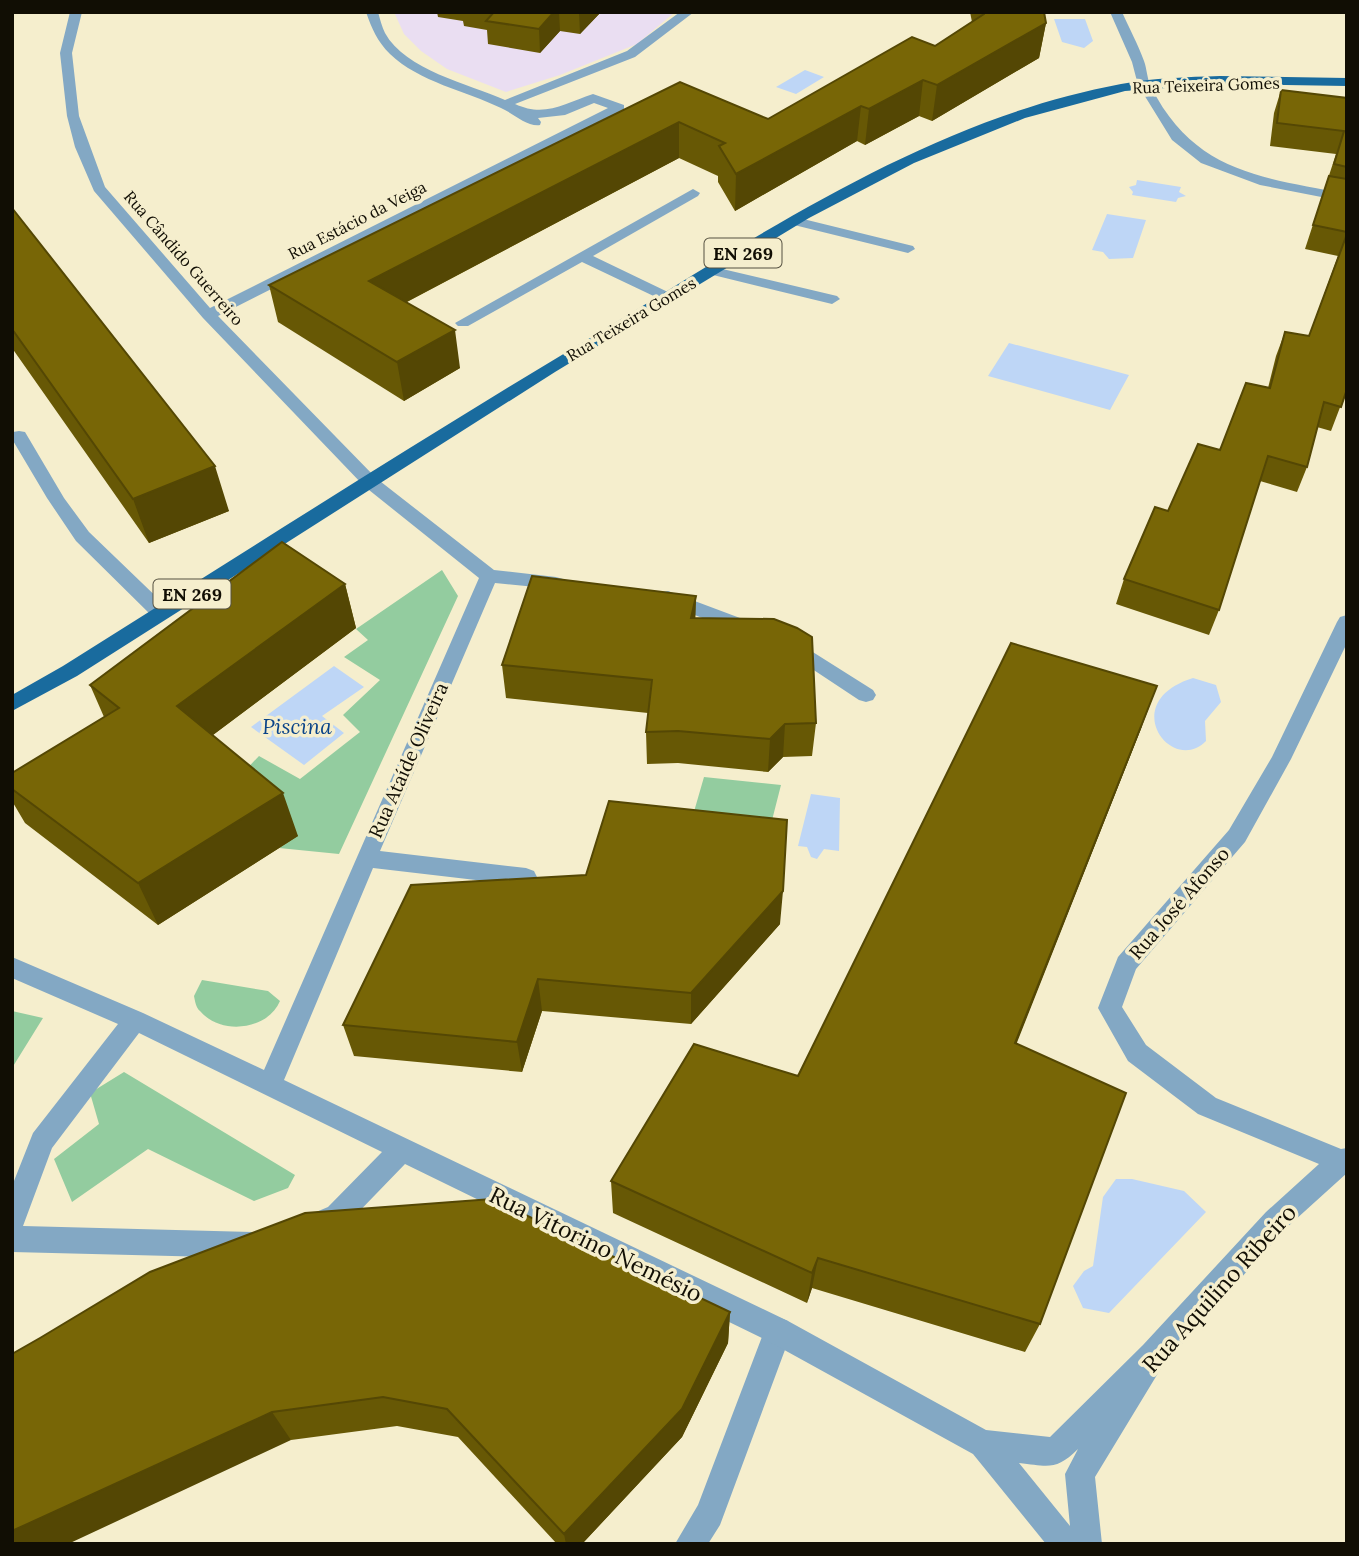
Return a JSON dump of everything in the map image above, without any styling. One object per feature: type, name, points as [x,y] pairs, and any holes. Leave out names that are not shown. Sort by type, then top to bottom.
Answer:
[{"type":"main road","name":"Rua Teixeira Gomes","points":[[12,704],[576,351],[795,221],[962,137],[1098,92],[1144,85],[1240,81],[1347,82]]},
{"type":"street","name":"Rua Cândido Guerreiro","points":[[76,12],[66,53],[73,116],[99,188],[208,315],[370,482]]},
{"type":"street","name":"Rua Estácio da Veiga","points":[[208,315],[619,108],[593,98],[560,114],[543,116],[525,113],[454,86],[407,60],[385,43],[374,23],[372,12]]},
{"type":"street","points":[[505,104],[631,54],[688,12]]},
{"type":"street","points":[[1116,12],[1138,62],[1144,85],[1177,137],[1206,160],[1265,182],[1347,198]]},
{"type":"street","points":[[522,157],[536,142],[541,131],[525,113]]},
{"type":"street","points":[[463,323],[693,193]]},
{"type":"street","points":[[795,221],[908,249]]},
{"type":"street","points":[[582,256],[667,297]]},
{"type":"street","points":[[714,271],[832,299]]},
{"type":"street","points":[[19,436],[62,508],[87,542],[161,613]]},
{"type":"street","points":[[370,482],[489,576],[569,585]]},
{"type":"street","name":"Rua Ataíde Oliveira","points":[[270,1086],[489,576]]},
{"type":"street","points":[[648,594],[662,595],[788,643],[866,695]]},
{"type":"street","name":"Rua José Afonso","points":[[1344,1161],[1207,1106],[1136,1053],[1110,1008],[1126,964],[1237,836],[1281,759],[1347,622]]},
{"type":"street","points":[[366,858],[526,877]]},
{"type":"street","name":"Rua Vitorino Nemésio","points":[[12,967],[135,1020],[778,1331],[983,1444],[1055,1452],[1153,1354]]},
{"type":"street","points":[[12,1223],[42,1141],[135,1020]]},
{"type":"street","points":[[12,1240],[264,1245],[337,1216],[401,1150]]},
{"type":"street","name":"Rua Aquilino Ribeiro","points":[[1087,1544],[1080,1474],[1153,1354],[1275,1221],[1344,1161]]},
{"type":"street","points":[[690,1544],[709,1514],[778,1331]]},
{"type":"street","points":[[983,1444],[1026,1493],[1065,1544]]},
{"type":"shaded area","points":[[394,12],[675,12],[637,44],[560,75],[506,92],[447,69],[421,51],[404,34]]},
{"type":"green space","points":[[442,570],[458,596],[339,854],[279,848],[297,836],[234,782],[259,756],[300,779],[360,732],[343,715],[380,680],[344,657],[368,640],[356,629]]},
{"type":"green space","points":[[704,777],[781,785],[769,832],[691,822]]},
{"type":"green space","points":[[202,980],[268,991],[280,1001],[274,1011],[255,1024],[220,1024],[209,1019],[197,1006],[194,996]]},
{"type":"green space","points":[[12,1011],[43,1018],[12,1068]]},
{"type":"green space","points":[[124,1072],[295,1175],[288,1188],[254,1201],[148,1149],[72,1202],[54,1159],[99,1124],[90,1093]]},
{"type":"water","points":[[1054,19],[1085,19],[1093,41],[1084,48],[1062,42]]},
{"type":"water","points":[[805,70],[824,77],[796,94],[776,87]]},
{"type":"water","points":[[1137,180],[1181,187],[1179,192],[1186,196],[1178,198],[1176,202],[1132,195],[1129,187],[1136,185]]},
{"type":"water","points":[[1107,214],[1146,220],[1133,258],[1109,259],[1103,252],[1092,250]]},
{"type":"water","points":[[1009,343],[1129,375],[1110,410],[988,376]]},
{"type":"water","name":"Piscina","points":[[334,666],[364,687],[322,716],[344,733],[304,765],[251,727]]},
{"type":"water","points":[[1193,678],[1216,685],[1221,702],[1205,721],[1206,741],[1193,749],[1179,749],[1167,743],[1158,732],[1154,718],[1158,703],[1170,689]]},
{"type":"water","points":[[811,794],[840,798],[839,851],[824,849],[817,859],[811,857],[807,847],[798,846]]},
{"type":"water","points":[[1116,1179],[1132,1179],[1184,1191],[1206,1212],[1109,1313],[1083,1308],[1073,1286],[1084,1271],[1093,1266],[1103,1197]]},
{"type":"building","points":[[494,12],[554,12],[539,29],[486,21]]},
{"type":"building","points":[[984,12],[1044,12],[1046,23],[937,85],[923,80],[869,109],[861,106],[736,174],[719,146],[725,143],[679,122],[369,281],[455,330],[397,362],[269,285],[680,82],[768,119],[912,37],[935,46]]},
{"type":"building","points":[[1281,90],[1347,98],[1347,167],[1334,164],[1344,131],[1277,123]]},
{"type":"building","points":[[1329,176],[1347,179],[1347,232],[1313,225]]},
{"type":"building","points":[[12,208],[215,466],[133,499],[12,329]]},
{"type":"building","points":[[1347,234],[1347,389],[1341,407],[1324,402],[1307,467],[1268,456],[1219,610],[1124,579],[1155,507],[1168,511],[1198,444],[1220,450],[1246,383],[1270,388],[1285,332],[1309,336]]},
{"type":"building","points":[[282,542],[345,584],[177,706],[283,793],[138,883],[12,789],[12,773],[119,708],[90,685]]},
{"type":"building","points":[[532,576],[696,596],[691,618],[774,619],[797,628],[812,637],[816,723],[785,724],[770,739],[678,731],[646,732],[652,680],[502,665]]},
{"type":"building","points":[[1011,643],[1157,686],[1015,1043],[1126,1093],[1040,1324],[818,1258],[812,1273],[611,1181],[694,1044],[798,1076]]},
{"type":"building","points":[[609,801],[787,820],[783,891],[691,993],[538,979],[517,1042],[343,1025],[411,885],[586,875]]},
{"type":"building","points":[[492,1199],[730,1312],[682,1409],[564,1534],[447,1409],[383,1397],[272,1412],[12,1531],[12,1354],[150,1272],[305,1213]]}]
